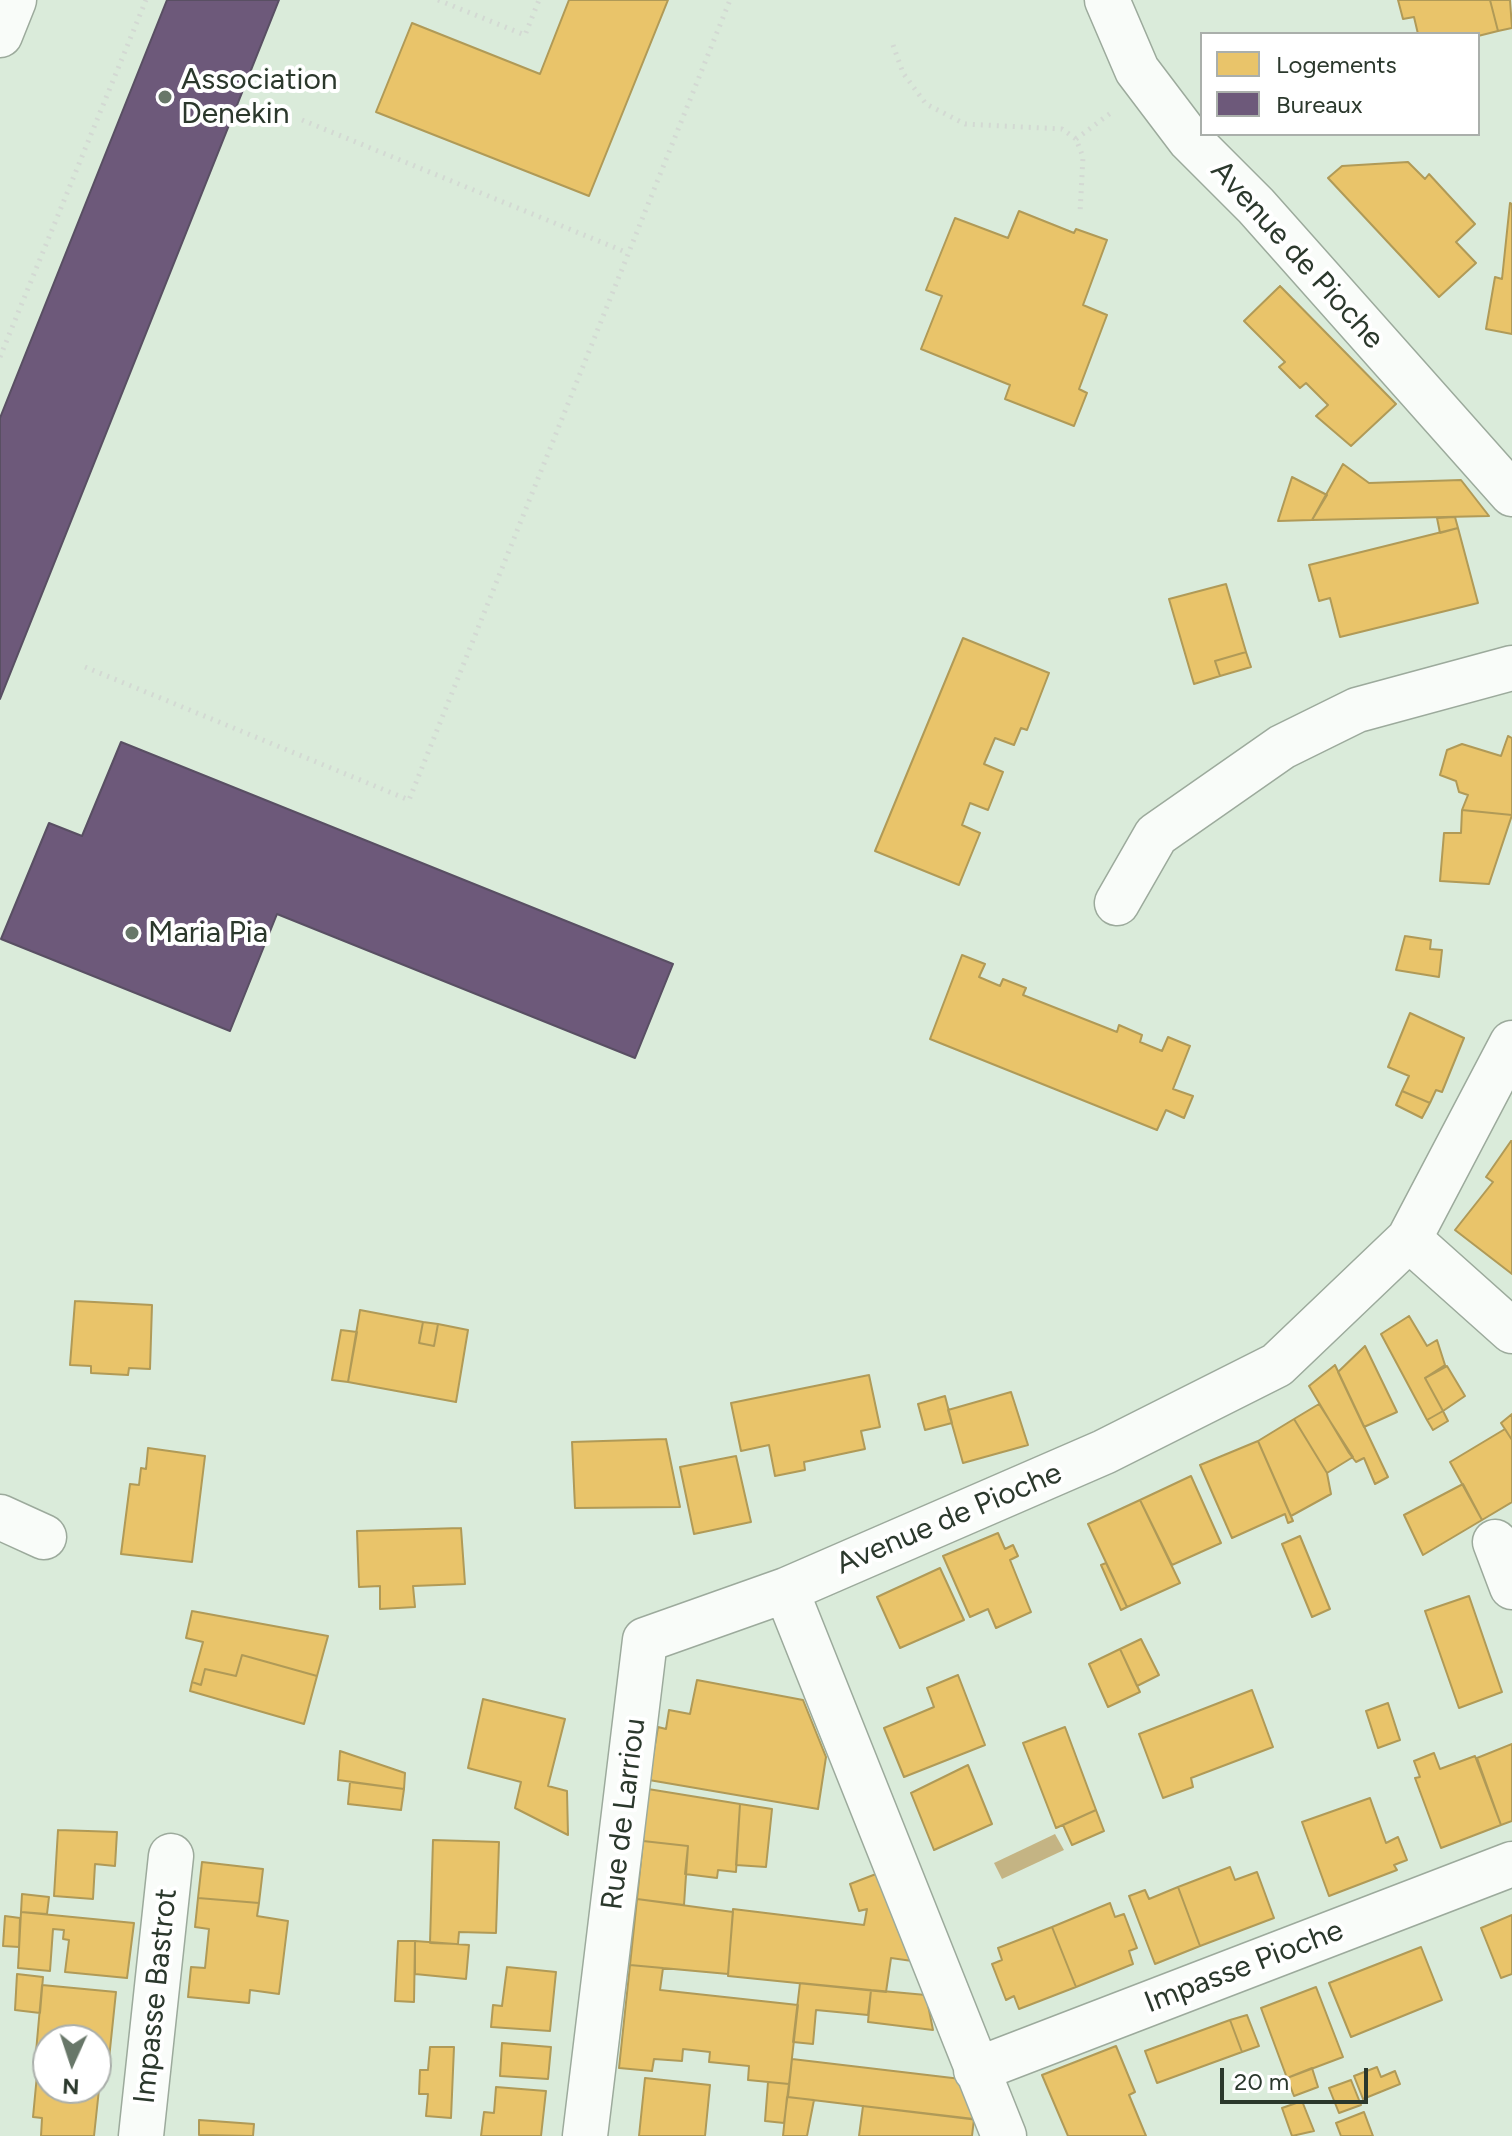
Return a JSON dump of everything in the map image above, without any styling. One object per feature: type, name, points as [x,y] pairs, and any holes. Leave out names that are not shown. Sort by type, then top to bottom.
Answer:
[{"type":"street","points":[[0,35],[14,0]]},
{"type":"street","name":"Avenue de Pioche","points":[[1107,0],[1137,70],[1190,140],[1256,206],[1512,494]]},
{"type":"street","points":[[1117,903],[1156,835],[1282,747],[1357,710],[1512,668]]},
{"type":"street","name":"Avenue de Pioche","points":[[786,1590],[1104,1452],[1277,1365],[1409,1239],[1512,1043]]},
{"type":"street","points":[[1409,1239],[1512,1331]]},
{"type":"street","points":[[0,1517],[44,1537]]},
{"type":"street","points":[[1495,1542],[1512,1587]]},
{"type":"street","points":[[786,1590],[1004,2136]]},
{"type":"street","name":"Rue de Larriou","points":[[585,2136],[645,1640],[786,1590]]},
{"type":"street","name":"Impasse Bastrot","points":[[141,2136],[171,1856]]},
{"type":"street","name":"Impasse Pioche","points":[[976,2070],[1512,1864]]},
{"type":"path","points":[[0,357],[146,0]]},
{"type":"path","points":[[438,0],[525,35],[539,0]]},
{"type":"path","points":[[85,667],[409,800],[730,0]]},
{"type":"path","points":[[893,45],[903,73],[926,104],[965,124],[1062,129],[1076,139],[1083,157],[1080,213]]},
{"type":"path","points":[[302,120],[628,253]]},
{"type":"shaded area","points":[[1055,1834],[1064,1850],[1002,1879],[994,1863]]},
{"type":"building: Logements","points":[[569,0],[668,0],[589,196],[376,112],[412,23],[540,74]]},
{"type":"building: Logements","points":[[1398,0],[1490,0],[1498,31],[1480,36],[1480,32],[1418,32],[1414,17],[1403,19]]},
{"type":"building: Logements","points":[[1490,0],[1510,0],[1512,28],[1498,31]]},
{"type":"building: Logements","points":[[1408,162],[1425,179],[1429,174],[1475,224],[1456,242],[1476,263],[1439,297],[1328,178],[1342,166]]},
{"type":"building: Logements","points":[[1510,203],[1512,334],[1486,329],[1495,277],[1502,279]]},
{"type":"building: Logements","points":[[1019,211],[1074,233],[1076,229],[1107,240],[1083,305],[1107,315],[1079,389],[1087,393],[1074,426],[1005,399],[1010,385],[921,349],[942,296],[926,290],[955,218],[1008,238]]},
{"type":"building: Logements","points":[[1280,286],[1396,404],[1351,446],[1316,416],[1328,405],[1306,383],[1300,388],[1279,367],[1285,362],[1244,321]]},
{"type":"building: Logements","points":[[1343,464],[1369,483],[1461,480],[1489,516],[1312,520]]},
{"type":"building: Logements","points":[[1292,477],[1327,495],[1312,520],[1278,521]]},
{"type":"building: Logements","points":[[1455,517],[1458,528],[1440,533],[1437,518]]},
{"type":"building: Logements","points":[[1458,528],[1478,603],[1340,637],[1330,598],[1319,601],[1309,565]]},
{"type":"building: Logements","points":[[1226,584],[1246,652],[1215,661],[1220,676],[1194,684],[1169,599]]},
{"type":"building: Logements","points":[[963,638],[1049,673],[1027,730],[1021,728],[1014,745],[995,738],[984,764],[1003,772],[988,810],[970,803],[962,825],[980,833],[959,885],[875,851]]},
{"type":"building: Logements","points":[[1246,652],[1251,667],[1220,676],[1215,661]]},
{"type":"building: Logements","points":[[1508,736],[1512,738],[1512,815],[1462,810],[1468,795],[1459,792],[1456,781],[1440,775],[1447,750],[1462,744],[1501,756]]},
{"type":"building: Logements","points":[[1462,810],[1512,815],[1489,884],[1440,881],[1444,833],[1461,833]]},
{"type":"building: Logements","points":[[1405,936],[1431,940],[1430,949],[1442,950],[1439,977],[1396,970]]},
{"type":"building: Logements","points":[[962,955],[985,964],[979,977],[1000,986],[1003,979],[1026,988],[1023,995],[1117,1032],[1119,1025],[1142,1035],[1140,1042],[1162,1051],[1168,1037],[1190,1046],[1173,1089],[1193,1096],[1184,1118],[1166,1110],[1157,1130],[930,1039]]},
{"type":"building: Logements","points":[[1410,1013],[1464,1038],[1442,1092],[1436,1090],[1430,1103],[1402,1091],[1409,1076],[1388,1067]]},
{"type":"building: Logements","points":[[1402,1091],[1430,1103],[1422,1118],[1396,1105]]},
{"type":"building: Logements","points":[[1511,1141],[1512,1274],[1455,1230],[1493,1182],[1486,1177]]},
{"type":"building: Logements","points":[[75,1301],[152,1305],[150,1369],[129,1368],[128,1375],[91,1373],[91,1366],[70,1365]]},
{"type":"building: Logements","points":[[360,1310],[423,1322],[419,1343],[434,1346],[438,1324],[468,1330],[456,1402],[348,1382]]},
{"type":"building: Logements","points":[[1409,1316],[1427,1346],[1437,1340],[1445,1365],[1425,1378],[1443,1411],[1427,1420],[1381,1334]]},
{"type":"building: Logements","points":[[423,1322],[438,1324],[434,1346],[419,1343]]},
{"type":"building: Logements","points":[[341,1330],[357,1332],[348,1382],[332,1380]]},
{"type":"building: Logements","points":[[1365,1346],[1397,1412],[1364,1427],[1338,1372]]},
{"type":"building: Logements","points":[[1335,1365],[1388,1477],[1375,1484],[1364,1458],[1356,1462],[1349,1453],[1309,1386]]},
{"type":"building: Logements","points":[[1447,1366],[1465,1396],[1443,1411],[1425,1378]]},
{"type":"building: Logements","points":[[869,1375],[880,1427],[861,1431],[865,1449],[804,1462],[805,1470],[775,1476],[769,1445],[741,1451],[731,1403]]},
{"type":"building: Logements","points":[[1011,1392],[1028,1445],[963,1463],[948,1410]]},
{"type":"building: Logements","points":[[945,1396],[952,1423],[925,1430],[918,1404]]},
{"type":"building: Logements","points":[[1319,1404],[1353,1457],[1327,1473],[1294,1419]]},
{"type":"building: Logements","points":[[1443,1411],[1448,1421],[1433,1430],[1427,1420]]},
{"type":"building: Logements","points":[[1512,1414],[1512,1440],[1501,1423]]},
{"type":"building: Logements","points":[[1294,1419],[1327,1473],[1331,1494],[1291,1516],[1258,1441]]},
{"type":"building: Logements","points":[[1505,1429],[1512,1440],[1512,1502],[1482,1520],[1450,1462]]},
{"type":"building: Logements","points":[[666,1439],[680,1507],[575,1508],[572,1442]]},
{"type":"building: Logements","points":[[1258,1441],[1293,1521],[1288,1523],[1285,1514],[1232,1538],[1200,1465]]},
{"type":"building: Logements","points":[[148,1448],[205,1456],[192,1562],[121,1554],[130,1484],[139,1485],[141,1468],[146,1469]]},
{"type":"building: Logements","points":[[736,1456],[751,1522],[694,1534],[680,1467]]},
{"type":"building: Logements","points":[[1191,1476],[1221,1543],[1172,1565],[1140,1500]]},
{"type":"building: Logements","points":[[1463,1484],[1482,1520],[1423,1555],[1404,1515]]},
{"type":"building: Logements","points":[[1140,1500],[1180,1583],[1127,1607],[1088,1524]]},
{"type":"building: Logements","points":[[461,1528],[465,1584],[413,1586],[415,1607],[380,1609],[380,1586],[359,1587],[357,1531]]},
{"type":"building: Logements","points":[[998,1533],[1005,1549],[1013,1545],[1018,1556],[1010,1560],[1031,1612],[996,1628],[988,1609],[970,1617],[943,1556]]},
{"type":"building: Logements","points":[[1300,1536],[1330,1609],[1312,1617],[1282,1544]]},
{"type":"building: Logements","points":[[1106,1563],[1127,1607],[1121,1610],[1101,1565]]},
{"type":"building: Logements","points":[[940,1568],[964,1620],[900,1648],[877,1597]]},
{"type":"building: Logements","points":[[1469,1596],[1502,1692],[1459,1708],[1425,1611]]},
{"type":"building: Logements","points":[[192,1611],[328,1636],[317,1676],[242,1655],[236,1676],[205,1669],[201,1685],[192,1682],[203,1642],[186,1638]]},
{"type":"building: Logements","points":[[1141,1639],[1159,1675],[1137,1686],[1120,1649]]},
{"type":"building: Logements","points":[[1120,1649],[1140,1692],[1108,1707],[1089,1664]]},
{"type":"building: Logements","points":[[242,1655],[317,1676],[304,1724],[190,1691],[192,1682],[201,1685],[205,1669],[236,1676]]},
{"type":"building: Logements","points":[[958,1675],[985,1745],[904,1777],[884,1728],[934,1707],[927,1688]]},
{"type":"building: Logements","points":[[697,1680],[803,1700],[826,1757],[818,1809],[649,1780],[658,1727],[666,1729],[669,1710],[690,1714]]},
{"type":"building: Logements","points":[[1252,1690],[1273,1747],[1191,1778],[1193,1787],[1163,1798],[1139,1734]]},
{"type":"building: Logements","points":[[483,1699],[565,1719],[548,1786],[567,1791],[568,1835],[515,1808],[521,1782],[468,1768]]},
{"type":"building: Logements","points":[[1388,1703],[1400,1740],[1378,1748],[1366,1711]]},
{"type":"building: Logements","points":[[1065,1727],[1096,1810],[1056,1828],[1023,1743]]},
{"type":"building: Logements","points":[[1512,1744],[1512,1821],[1501,1825],[1477,1758]]},
{"type":"building: Logements","points":[[340,1751],[405,1773],[404,1789],[338,1780]]},
{"type":"building: Logements","points":[[1434,1753],[1440,1769],[1475,1756],[1501,1825],[1441,1848],[1415,1778],[1420,1777],[1414,1761]]},
{"type":"building: Logements","points":[[968,1765],[992,1824],[934,1850],[911,1793]]},
{"type":"building: Logements","points":[[350,1782],[404,1789],[401,1810],[348,1804]]},
{"type":"building: Logements","points":[[648,1789],[740,1804],[736,1872],[718,1870],[717,1878],[685,1874],[688,1846],[643,1841]]},
{"type":"building: Logements","points":[[1370,1798],[1386,1843],[1398,1837],[1407,1860],[1394,1865],[1397,1870],[1329,1896],[1302,1822]]},
{"type":"building: Logements","points":[[740,1804],[772,1809],[766,1867],[736,1865]]},
{"type":"building: Logements","points":[[1096,1810],[1104,1831],[1072,1845],[1063,1825]]},
{"type":"building: Logements","points":[[58,1830],[117,1832],[115,1866],[95,1864],[93,1899],[54,1896]]},
{"type":"building: Logements","points":[[433,1840],[499,1842],[496,1933],[459,1932],[458,1944],[430,1943]]},
{"type":"building: Logements","points":[[643,1841],[688,1846],[684,1905],[637,1899]]},
{"type":"building: Logements","points":[[202,1862],[263,1869],[259,1903],[198,1898]]},
{"type":"building: Logements","points":[[1230,1867],[1235,1880],[1257,1872],[1274,1918],[1200,1946],[1178,1887]]},
{"type":"building: Logements","points":[[876,1874],[912,1961],[891,1958],[886,1992],[728,1976],[733,1909],[864,1925],[867,1909],[859,1911],[850,1884]]},
{"type":"building: Logements","points":[[1178,1887],[1200,1946],[1155,1964],[1129,1896],[1145,1890],[1149,1899]]},
{"type":"building: Logements","points":[[22,1894],[49,1897],[47,1914],[21,1912]]},
{"type":"building: Logements","points":[[198,1898],[259,1903],[257,1916],[288,1921],[279,1994],[250,1990],[249,2003],[188,1997],[191,1967],[205,1968],[209,1929],[195,1927]]},
{"type":"building: Logements","points":[[637,1899],[733,1912],[728,1974],[630,1965]]},
{"type":"building: Logements","points":[[1110,1903],[1115,1917],[1124,1914],[1137,1948],[1129,1951],[1133,1964],[1076,1987],[1052,1927]]},
{"type":"building: Logements","points":[[21,1912],[134,1923],[127,1978],[65,1972],[69,1940],[63,1939],[64,1930],[53,1929],[50,1971],[18,1968]]},
{"type":"building: Logements","points":[[1512,1915],[1512,1974],[1501,1978],[1481,1928]]},
{"type":"building: Logements","points":[[5,1916],[20,1918],[19,1947],[3,1946]]},
{"type":"building: Logements","points":[[1052,1927],[1076,1987],[1019,2009],[1014,1996],[1006,2000],[992,1964],[1002,1960],[998,1948]]},
{"type":"building: Logements","points":[[398,1941],[415,1941],[414,2002],[395,2001]]},
{"type":"building: Logements","points":[[415,1941],[469,1945],[466,1979],[415,1974]]},
{"type":"building: Logements","points":[[1421,1947],[1442,2000],[1351,2037],[1329,1983]]},
{"type":"building: Logements","points":[[630,1965],[663,1968],[660,1990],[798,2005],[789,2084],[748,2080],[749,2066],[709,2062],[710,2052],[683,2049],[682,2061],[654,2059],[652,2071],[619,2068]]},
{"type":"building: Logements","points":[[507,1967],[556,1972],[550,2031],[491,2027],[493,2005],[502,2006]]},
{"type":"building: Logements","points":[[17,1974],[43,1977],[40,2013],[15,2010]]},
{"type":"building: Logements","points":[[800,1983],[871,1990],[868,2015],[816,2010],[813,2044],[793,2042]]},
{"type":"building: Logements","points":[[42,1985],[116,1992],[112,2030],[112,2024],[39,2024]]},
{"type":"building: Logements","points":[[1316,1987],[1343,2057],[1287,2078],[1261,2008]]},
{"type":"building: Logements","points":[[871,1990],[926,1995],[933,2030],[868,2022]]},
{"type":"building: Logements","points":[[1247,2015],[1259,2046],[1242,2052],[1230,2020]]},
{"type":"building: Logements","points":[[1230,2020],[1242,2052],[1157,2083],[1145,2051]]},
{"type":"building: Logements","points":[[502,2043],[551,2047],[548,2079],[500,2076]]},
{"type":"building: Logements","points":[[1116,2046],[1135,2092],[1129,2095],[1146,2136],[1068,2136],[1042,2075]]},
{"type":"building: Logements","points":[[430,2047],[454,2047],[451,2118],[426,2116],[428,2094],[419,2094],[420,2070],[428,2070]]},
{"type":"building: Logements","points":[[792,2059],[961,2079],[978,2120],[788,2097]]},
{"type":"building: Logements","points":[[1377,2067],[1381,2077],[1395,2071],[1400,2084],[1363,2099],[1354,2076]]},
{"type":"building: Logements","points":[[1312,2068],[1318,2087],[1294,2096],[1287,2078]]},
{"type":"building: Logements","points":[[645,2078],[710,2085],[705,2136],[639,2136]]},
{"type":"building: Logements","points":[[1351,2080],[1361,2105],[1339,2113],[1329,2088]]},
{"type":"building: Logements","points":[[768,2082],[789,2084],[784,2123],[765,2121]]},
{"type":"building: Logements","points":[[496,2087],[546,2091],[541,2136],[481,2136],[484,2112],[494,2113]]},
{"type":"building: Logements","points":[[787,2097],[814,2100],[807,2136],[783,2136]]},
{"type":"building: Logements","points":[[1302,2101],[1314,2131],[1292,2136],[1282,2108]]},
{"type":"building: Logements","points":[[34,2104],[97,2104],[94,2136],[41,2136],[42,2118],[33,2117]]},
{"type":"building: Logements","points":[[863,2106],[974,2119],[972,2136],[859,2136]]},
{"type":"building: Logements","points":[[1364,2112],[1373,2136],[1341,2136],[1336,2123]]},
{"type":"building: Logements","points":[[199,2120],[254,2124],[253,2136],[199,2135]]},
{"type":"building: Bureaux","points":[[167,0],[279,0],[0,699],[0,418]]},
{"type":"building: Bureaux","points":[[121,742],[673,964],[635,1058],[277,914],[230,1031],[1,939],[49,823],[82,836]]},
{"type":"place","name":"Association Denekin","points":[[165,97]]},
{"type":"place","name":"Maria Pia","points":[[132,933]]}]
